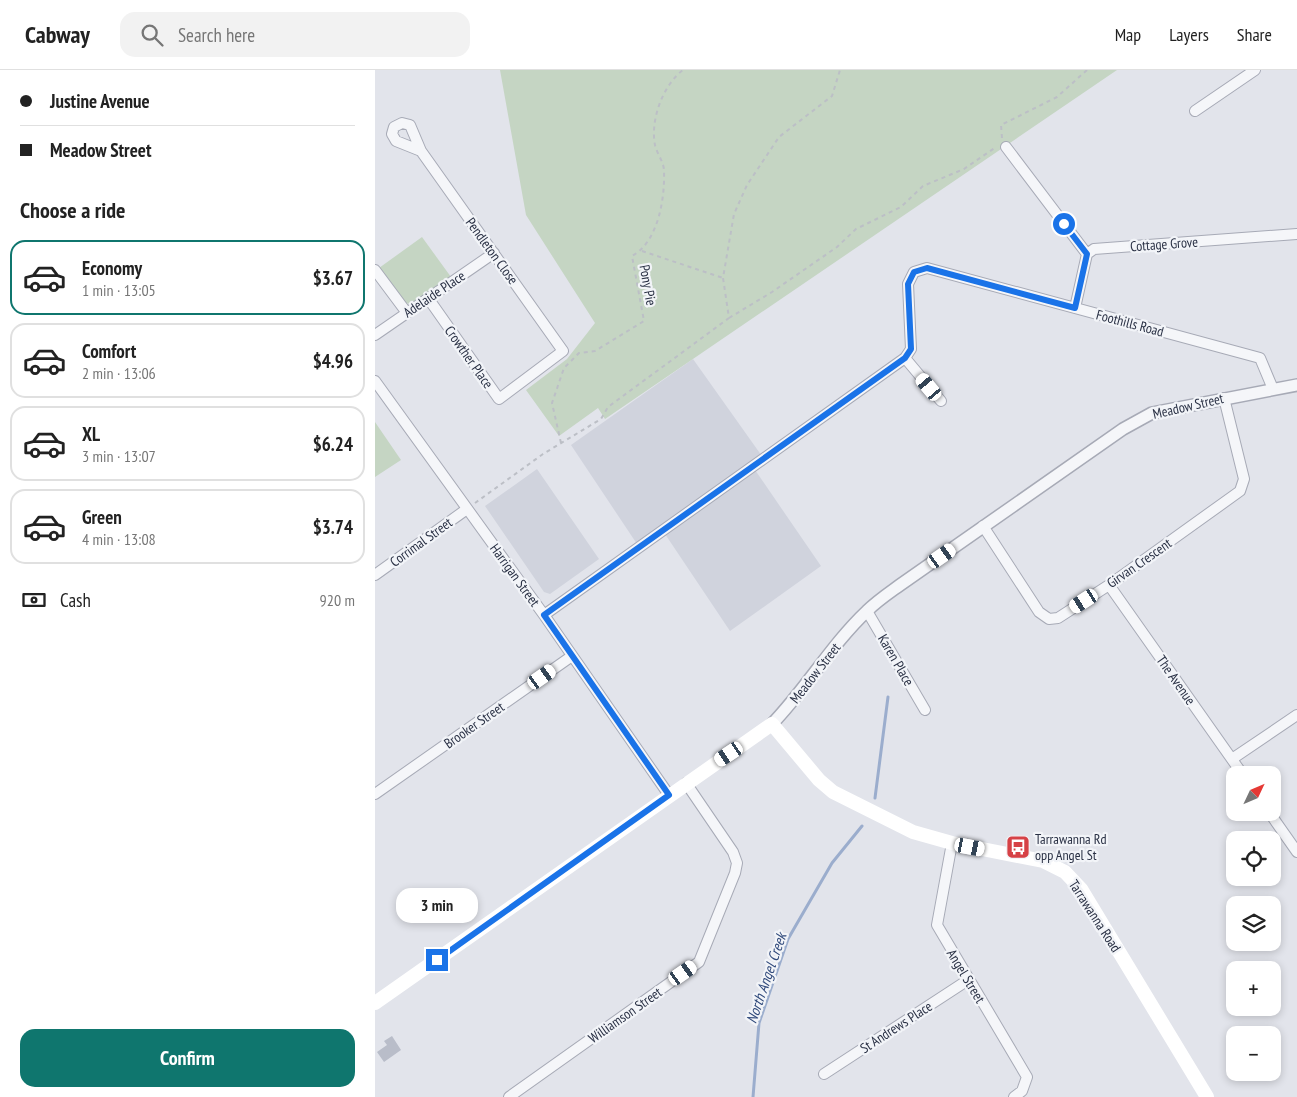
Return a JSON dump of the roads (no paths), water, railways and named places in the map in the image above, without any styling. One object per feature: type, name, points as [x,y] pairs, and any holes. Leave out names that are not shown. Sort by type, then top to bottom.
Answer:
[{"type":"main road","name":"Meadow Street","points":[[375,1004],[772,724]]},
{"type":"main road","name":"Tarrawanna Road","points":[[772,724],[819,780],[833,792],[913,832],[952,843],[1043,861],[1065,872],[1074,880],[1207,1097]]},
{"type":"street","points":[[1195,112],[1255,70]]},
{"type":"street","points":[[1006,147],[1087,254],[1075,308]]},
{"type":"street","name":"Pendleton Close","points":[[421,151],[563,351]]},
{"type":"street","name":"Cottage Grove","points":[[1087,254],[1093,249],[1297,234]]},
{"type":"street","name":"Adelaide Place","points":[[375,335],[494,253]]},
{"type":"street","name":"Foothills Road","points":[[905,358],[911,349],[908,284],[914,272],[927,268],[1260,358],[1273,389]]},
{"type":"street","points":[[375,270],[407,312]]},
{"type":"street","name":"Crowther Place","points":[[427,298],[499,399],[563,351]]},
{"type":"street","points":[[544,615],[905,358],[941,401]]},
{"type":"street","name":"Harrigan Street","points":[[375,381],[544,615],[669,795]]},
{"type":"street","points":[[1273,389],[1297,385]]},
{"type":"street","name":"Meadow Street","points":[[772,724],[799,695],[846,633],[867,611],[983,526],[1123,429],[1152,413],[1273,389]]},
{"type":"street","name":"Girvan Crescent","points":[[983,526],[1039,612],[1049,619],[1058,618],[1109,585],[1240,491],[1244,479],[1224,398]]},
{"type":"street","name":"Corrimal Street","points":[[375,575],[467,509]]},
{"type":"street","name":"The Avenue","points":[[1109,585],[1237,766]]},
{"type":"street","name":"Karen Place","points":[[867,611],[925,710]]},
{"type":"street","name":"Brooker Street","points":[[375,794],[572,656]]},
{"type":"street","points":[[1232,759],[1297,715]]},
{"type":"street","name":"Williamson Street","points":[[509,1097],[699,962],[735,873],[737,863],[733,852],[686,784]]},
{"type":"street","points":[[1275,821],[1297,852]]},
{"type":"street","name":"Angel Street","points":[[952,843],[937,925],[1027,1077],[1022,1091],[1014,1097]]},
{"type":"street","name":"St Andrews Place","points":[[824,1074],[968,980]]},
{"type":"waterway","name":"North Angel Creek","points":[[875,798],[888,697]]},
{"type":"waterway","name":"North Angel Creek","points":[[753,1097],[759,1023],[788,939],[832,863],[862,826]]},
{"type":"place","name":"Tarrawanna Rd opp Angel St","points":[[1018,847]]}]
